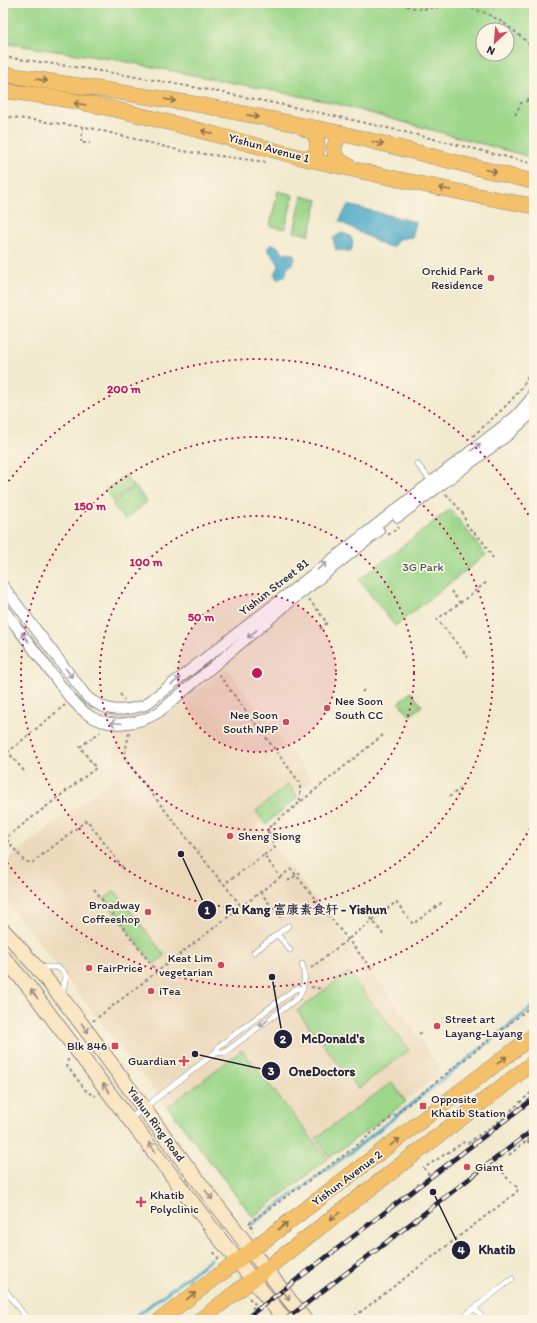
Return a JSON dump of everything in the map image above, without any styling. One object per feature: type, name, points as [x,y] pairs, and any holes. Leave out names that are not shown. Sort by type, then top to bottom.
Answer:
[{"type":"main road","points":[[3,74],[193,104],[340,133],[534,182]]},
{"type":"main road","name":"Yishun Avenue 1","points":[[3,91],[93,105],[147,116],[312,160],[534,206]]},
{"type":"main road","points":[[298,125],[315,134],[319,148],[312,160]]},
{"type":"main road","points":[[340,133],[334,148],[336,158],[356,169]]},
{"type":"main road","name":"Yishun Ring Road","points":[[3,930],[39,968],[62,997],[144,1108],[305,1320]]},
{"type":"main road","name":"Yishun Ring Road","points":[[3,957],[28,986],[237,1261],[285,1320]]},
{"type":"main road","name":"Yishun Avenue 2","points":[[160,1320],[534,1035]]},
{"type":"main road","name":"Yishun Avenue 2","points":[[200,1320],[534,1062]]},
{"type":"street","name":"Yishun Street 81","points":[[3,586],[87,696],[97,704],[112,710],[129,710],[145,705],[226,641],[268,614],[424,493],[437,487],[448,474],[516,416],[533,398]]},
{"type":"street","name":"Yishun Street 81","points":[[448,474],[508,435],[534,411]]},
{"type":"street","name":"Yishun Street 81","points":[[3,609],[71,700],[88,715],[107,722],[128,724],[142,721],[154,716],[234,650],[268,614]]},
{"type":"lane","points":[[417,464],[437,487]]},
{"type":"lane","points":[[226,641],[234,650]]},
{"type":"lane","points":[[254,952],[288,926]]},
{"type":"lane","points":[[277,934],[290,950]]},
{"type":"lane","points":[[216,1052],[224,1053],[299,996],[303,986],[305,972],[302,964]]},
{"type":"lane","points":[[130,1119],[216,1052],[219,1046],[295,989],[303,986]]},
{"type":"lane","points":[[461,1319],[512,1279]]},
{"type":"lane","points":[[3,1287],[28,1320]]},
{"type":"lane","points":[[475,1308],[484,1320]]},
{"type":"path","points":[[401,3],[413,9],[422,10],[452,6],[480,10],[494,17],[519,34],[534,49]]},
{"type":"path","points":[[515,115],[518,107],[526,101],[534,87]]},
{"type":"path","points":[[526,101],[534,101]]},
{"type":"path","points":[[3,116],[83,127],[182,151],[269,163]]},
{"type":"path","points":[[83,127],[81,143],[90,143]]},
{"type":"path","points":[[468,440],[519,392],[526,382],[534,362]]},
{"type":"path","points":[[437,487],[462,512],[468,527],[481,539],[493,558]]},
{"type":"path","points":[[468,657],[438,619],[488,581]]},
{"type":"path","points":[[451,591],[460,603]]},
{"type":"path","points":[[308,598],[328,623],[319,630]]},
{"type":"path","points":[[218,674],[300,783],[300,802]]},
{"type":"path","points":[[362,692],[366,689]]},
{"type":"path","points":[[120,694],[125,703],[121,704]]},
{"type":"path","points":[[24,771],[8,752],[66,705]]},
{"type":"path","points":[[4,839],[96,768],[80,747],[101,731]]},
{"type":"path","points":[[129,732],[124,758],[241,906]]},
{"type":"path","points":[[224,884],[274,848],[267,829],[383,735]]},
{"type":"path","points":[[449,797],[461,788]]},
{"type":"path","points":[[3,835],[4,839],[24,861],[32,863],[87,820],[123,868]]},
{"type":"path","points":[[256,838],[273,832]]},
{"type":"path","points":[[264,855],[280,877]]},
{"type":"path","points":[[92,1022],[291,869],[371,968],[374,966]]},
{"type":"path","points":[[288,881],[301,872]]},
{"type":"path","points":[[94,889],[157,972]]},
{"type":"path","points":[[260,892],[288,926]]},
{"type":"path","points":[[305,972],[396,902],[413,924],[444,902]]},
{"type":"path","points":[[367,913],[385,937]]},
{"type":"path","points":[[303,986],[323,989]]},
{"type":"path","points":[[252,1232],[250,1224],[347,1153],[534,1004]]},
{"type":"path","points":[[419,1034],[423,1032]]},
{"type":"path","points":[[430,1175],[424,1168],[464,1142],[468,1144],[498,1122],[534,1090]]},
{"type":"path","points":[[509,1155],[527,1142],[534,1134]]},
{"type":"path","points":[[527,1142],[534,1142]]},
{"type":"path","points":[[350,1320],[517,1192],[518,1188],[508,1180],[497,1164]]},
{"type":"path","points":[[247,1320],[255,1305]]},
{"type":"shaded area","points":[[227,668],[312,780],[257,825],[389,994],[439,1067],[437,1076],[253,1217],[3,897],[3,863],[110,781],[115,769],[116,731],[134,730],[154,722]]},
{"type":"green space","points":[[3,3],[534,3],[534,158],[330,102],[117,60],[3,43]]},
{"type":"green space","points":[[278,191],[293,195],[285,229],[270,226]]},
{"type":"green space","points":[[302,196],[318,200],[309,235],[294,232]]},
{"type":"green space","points":[[125,475],[133,486],[113,501],[105,490]]},
{"type":"green space","points":[[135,486],[147,502],[125,520],[112,504]]},
{"type":"green space","name":"3G Park","points":[[450,509],[486,555],[395,626],[359,580]]},
{"type":"green space","points":[[411,692],[422,706],[410,716],[399,702]]},
{"type":"green space","points":[[288,784],[298,797],[266,824],[256,811]]},
{"type":"green space","points":[[115,891],[165,956],[154,964],[104,899]]},
{"type":"green space","points":[[348,972],[409,1050],[358,1089],[297,1011]]},
{"type":"green space","points":[[242,1050],[328,1159],[253,1217],[168,1107]]},
{"type":"green space","points":[[392,1082],[406,1102],[330,1157],[316,1138]]},
{"type":"water","points":[[348,205],[416,222],[412,237],[398,239],[393,247],[385,246],[339,221]]},
{"type":"water","points":[[342,233],[350,236],[353,242],[351,251],[336,250],[333,238]]},
{"type":"water","points":[[271,244],[277,246],[283,253],[294,254],[295,260],[287,269],[285,277],[277,279],[274,273],[279,267],[277,261],[267,249]]},
{"type":"waterway","points":[[251,1225],[351,1152],[534,1006]]},
{"type":"waterway","points":[[131,1320],[211,1259]]},
{"type":"railway","points":[[244,1320],[534,1098]]},
{"type":"railway","points":[[285,1320],[534,1129]]},
{"type":"place","name":"Orchid Park Residence","points":[[491,278]]},
{"type":"place","name":"Nee Soon South CC","points":[[327,708]]},
{"type":"place","name":"Nee Soon South NPP","points":[[286,722]]},
{"type":"place","name":"Sheng Siong","points":[[230,836]]},
{"type":"place","name":"Fu Kang 富康素食轩 - Yishun","points":[[181,854]]},
{"type":"place","name":"Broadway Coffeeshop","points":[[148,912]]},
{"type":"place","name":"Keat Lim vegetarian","points":[[221,965]]},
{"type":"place","name":"FairPrice","points":[[89,968]]},
{"type":"place","name":"McDonald's","points":[[272,977]]},
{"type":"place","name":"iTea","points":[[151,991]]},
{"type":"place","name":"Street art Layang-Layang","points":[[437,1026]]},
{"type":"place","name":"Blk 846","points":[[115,1046]]},
{"type":"place","name":"OneDoctors","points":[[195,1054]]},
{"type":"place","name":"Guardian","points":[[184,1061]]},
{"type":"place","name":"Opposite Khatib Station","points":[[423,1106]]},
{"type":"place","name":"Giant","points":[[467,1167]]},
{"type":"place","name":"Khatib","points":[[433,1192]]},
{"type":"place","name":"Khatib Polyclinic","points":[[141,1202]]}]
